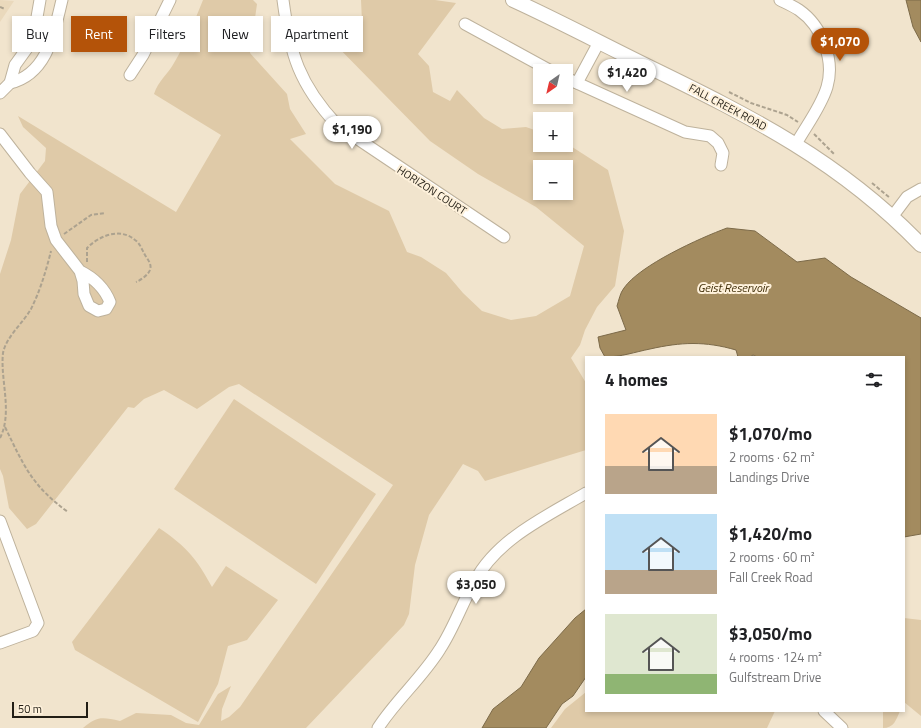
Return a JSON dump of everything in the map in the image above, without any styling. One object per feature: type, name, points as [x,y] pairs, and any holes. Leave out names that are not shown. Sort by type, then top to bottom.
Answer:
[{"type":"main road","name":"FALL CREEK ROAD","points":[[513,0],[740,112],[796,144],[844,176],[892,217],[921,246]]},
{"type":"street","points":[[0,93],[10,83],[15,65],[33,40],[40,0]]},
{"type":"street","points":[[10,83],[21,80],[29,75],[41,60],[52,42],[62,0]]},
{"type":"street","points":[[130,75],[143,56],[170,0]]},
{"type":"street","name":"HORIZON COURT","points":[[283,0],[291,46],[304,82],[316,101],[337,125],[504,237]]},
{"type":"street","points":[[780,0],[799,10],[812,22],[820,33],[827,48],[829,63],[827,86],[823,97],[796,144]]},
{"type":"street","points":[[465,24],[538,64]]},
{"type":"street","points":[[577,83],[599,42]]},
{"type":"street","points":[[573,81],[678,129],[691,134],[710,136],[718,143],[723,153],[721,165]]},
{"type":"street","points":[[0,134],[30,173],[47,192],[51,226],[56,240],[84,273]]},
{"type":"street","points":[[892,217],[907,197],[921,189]]},
{"type":"street","points":[[378,728],[440,650],[452,630],[475,580],[491,559],[509,541],[585,494]]},
{"type":"street","points":[[0,521],[38,623],[33,631],[0,643]]},
{"type":"street","points":[[825,712],[842,728]]},
{"type":"path","points":[[0,7],[5,9]]},
{"type":"path","points":[[0,438],[4,426],[5,410],[1,366],[5,346],[30,310],[46,271],[52,247],[56,240],[91,215],[105,213]]},
{"type":"path","points":[[84,273],[87,248],[95,240],[112,233],[128,235],[137,241],[150,263],[150,270],[142,280],[136,282]]},
{"type":"path","points":[[4,426],[22,464],[35,483],[53,501],[68,512]]},
{"type":"shaded area","points":[[0,0],[14,1],[0,22]]},
{"type":"shaded area","points":[[203,0],[253,0],[257,4],[255,16],[208,16],[208,52],[250,52],[287,94],[290,109],[306,134],[290,139],[335,184],[389,211],[407,252],[421,257],[446,273],[463,293],[482,311],[511,320],[536,316],[570,296],[584,246],[536,207],[478,174],[430,141],[343,52],[363,52],[363,16],[362,16],[361,0],[435,0],[456,3],[418,54],[429,66],[433,92],[450,101],[457,90],[484,118],[502,129],[526,127],[533,130],[533,152],[573,152],[573,148],[608,170],[624,231],[615,286],[597,307],[585,330],[580,345],[571,358],[585,381],[585,450],[485,481],[478,471],[463,464],[429,515],[415,565],[409,614],[404,625],[306,728],[83,728],[96,719],[104,718],[120,721],[136,713],[171,715],[186,723],[199,725],[218,694],[231,686],[222,709],[221,721],[229,717],[240,707],[393,485],[239,384],[229,387],[197,409],[164,390],[144,399],[134,408],[128,407],[36,524],[27,529],[9,508],[3,476],[0,469],[0,274],[11,240],[20,194],[45,161],[46,148],[23,127],[18,116],[176,212],[221,135],[154,94],[158,85],[172,67],[180,52],[200,52],[200,16],[196,16]]},
{"type":"shaded area","points":[[234,399],[376,494],[316,584],[174,489]]},
{"type":"shaded area","points":[[159,528],[184,547],[201,568],[212,587],[226,566],[278,600],[247,640],[228,646],[218,684],[198,722],[75,650],[72,642]]},
{"type":"shaded area","points":[[905,618],[921,620],[921,716],[905,703]]},
{"type":"shaded area","points":[[585,693],[585,712],[775,712],[767,728],[551,728],[565,709]]},
{"type":"shaded area","points":[[883,712],[900,712],[894,723],[890,727],[883,728]]},
{"type":"water","points":[[906,0],[921,0],[921,42],[913,27]]},
{"type":"water","name":"Geist Reservoir","points":[[727,228],[755,231],[797,262],[825,258],[851,277],[921,318],[921,534],[905,537],[905,356],[738,356],[736,350],[725,347],[703,344],[683,344],[616,356],[604,356],[600,348],[598,337],[626,330],[617,306],[623,290],[632,279],[643,270],[671,253]]},
{"type":"water","points":[[585,610],[585,678],[573,696],[562,704],[546,728],[482,728],[493,709],[521,687],[539,658],[575,618]]}]
